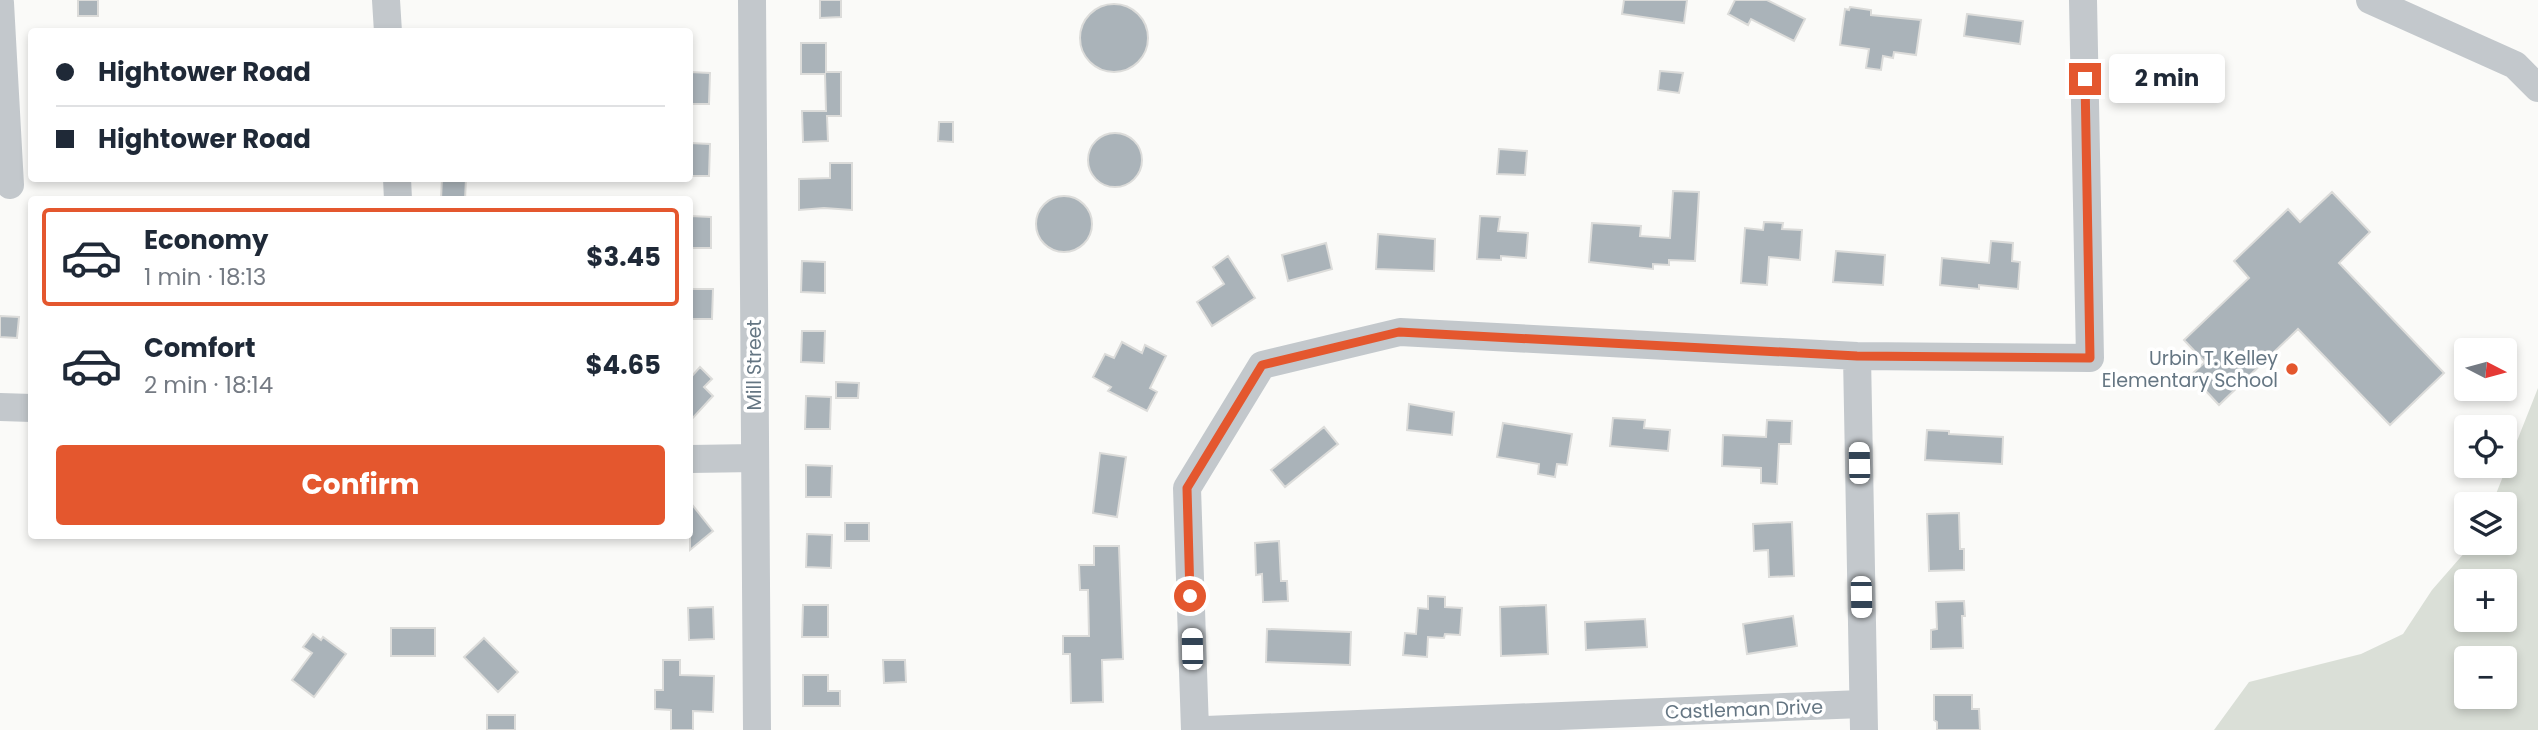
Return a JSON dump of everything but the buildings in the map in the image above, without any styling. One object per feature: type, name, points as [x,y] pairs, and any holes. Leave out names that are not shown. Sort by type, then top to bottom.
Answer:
[{"type":"street","points":[[386,0],[388,28]]},
{"type":"street","name":"Mill Street","points":[[752,0],[757,730]]},
{"type":"street","points":[[1195,730],[1187,488],[1262,365],[1399,332],[1857,356],[2090,358],[2083,0]]},
{"type":"street","points":[[2370,0],[2515,65],[2538,88]]},
{"type":"street","points":[[0,3],[10,185]]},
{"type":"street","points":[[1857,356],[1863,717]]},
{"type":"street","points":[[0,407],[28,408]]},
{"type":"street","points":[[693,458],[755,458]]},
{"type":"street","name":"Castleman Drive","points":[[1206,730],[1863,717]]},
{"type":"shaded area","points":[[2538,388],[2538,730],[2214,730],[2249,682],[2361,654],[2403,634],[2432,590],[2463,555],[2517,555],[2517,492],[2497,492],[2502,478],[2517,478],[2517,441]]},
{"type":"place","name":"Urbin T. Kelley Elementary School","points":[[2292,369]]},
{"type":"route","points":[[1190,596],[1187,488],[1262,365],[1399,332],[1857,356],[2090,358],[2085,79]]}]
